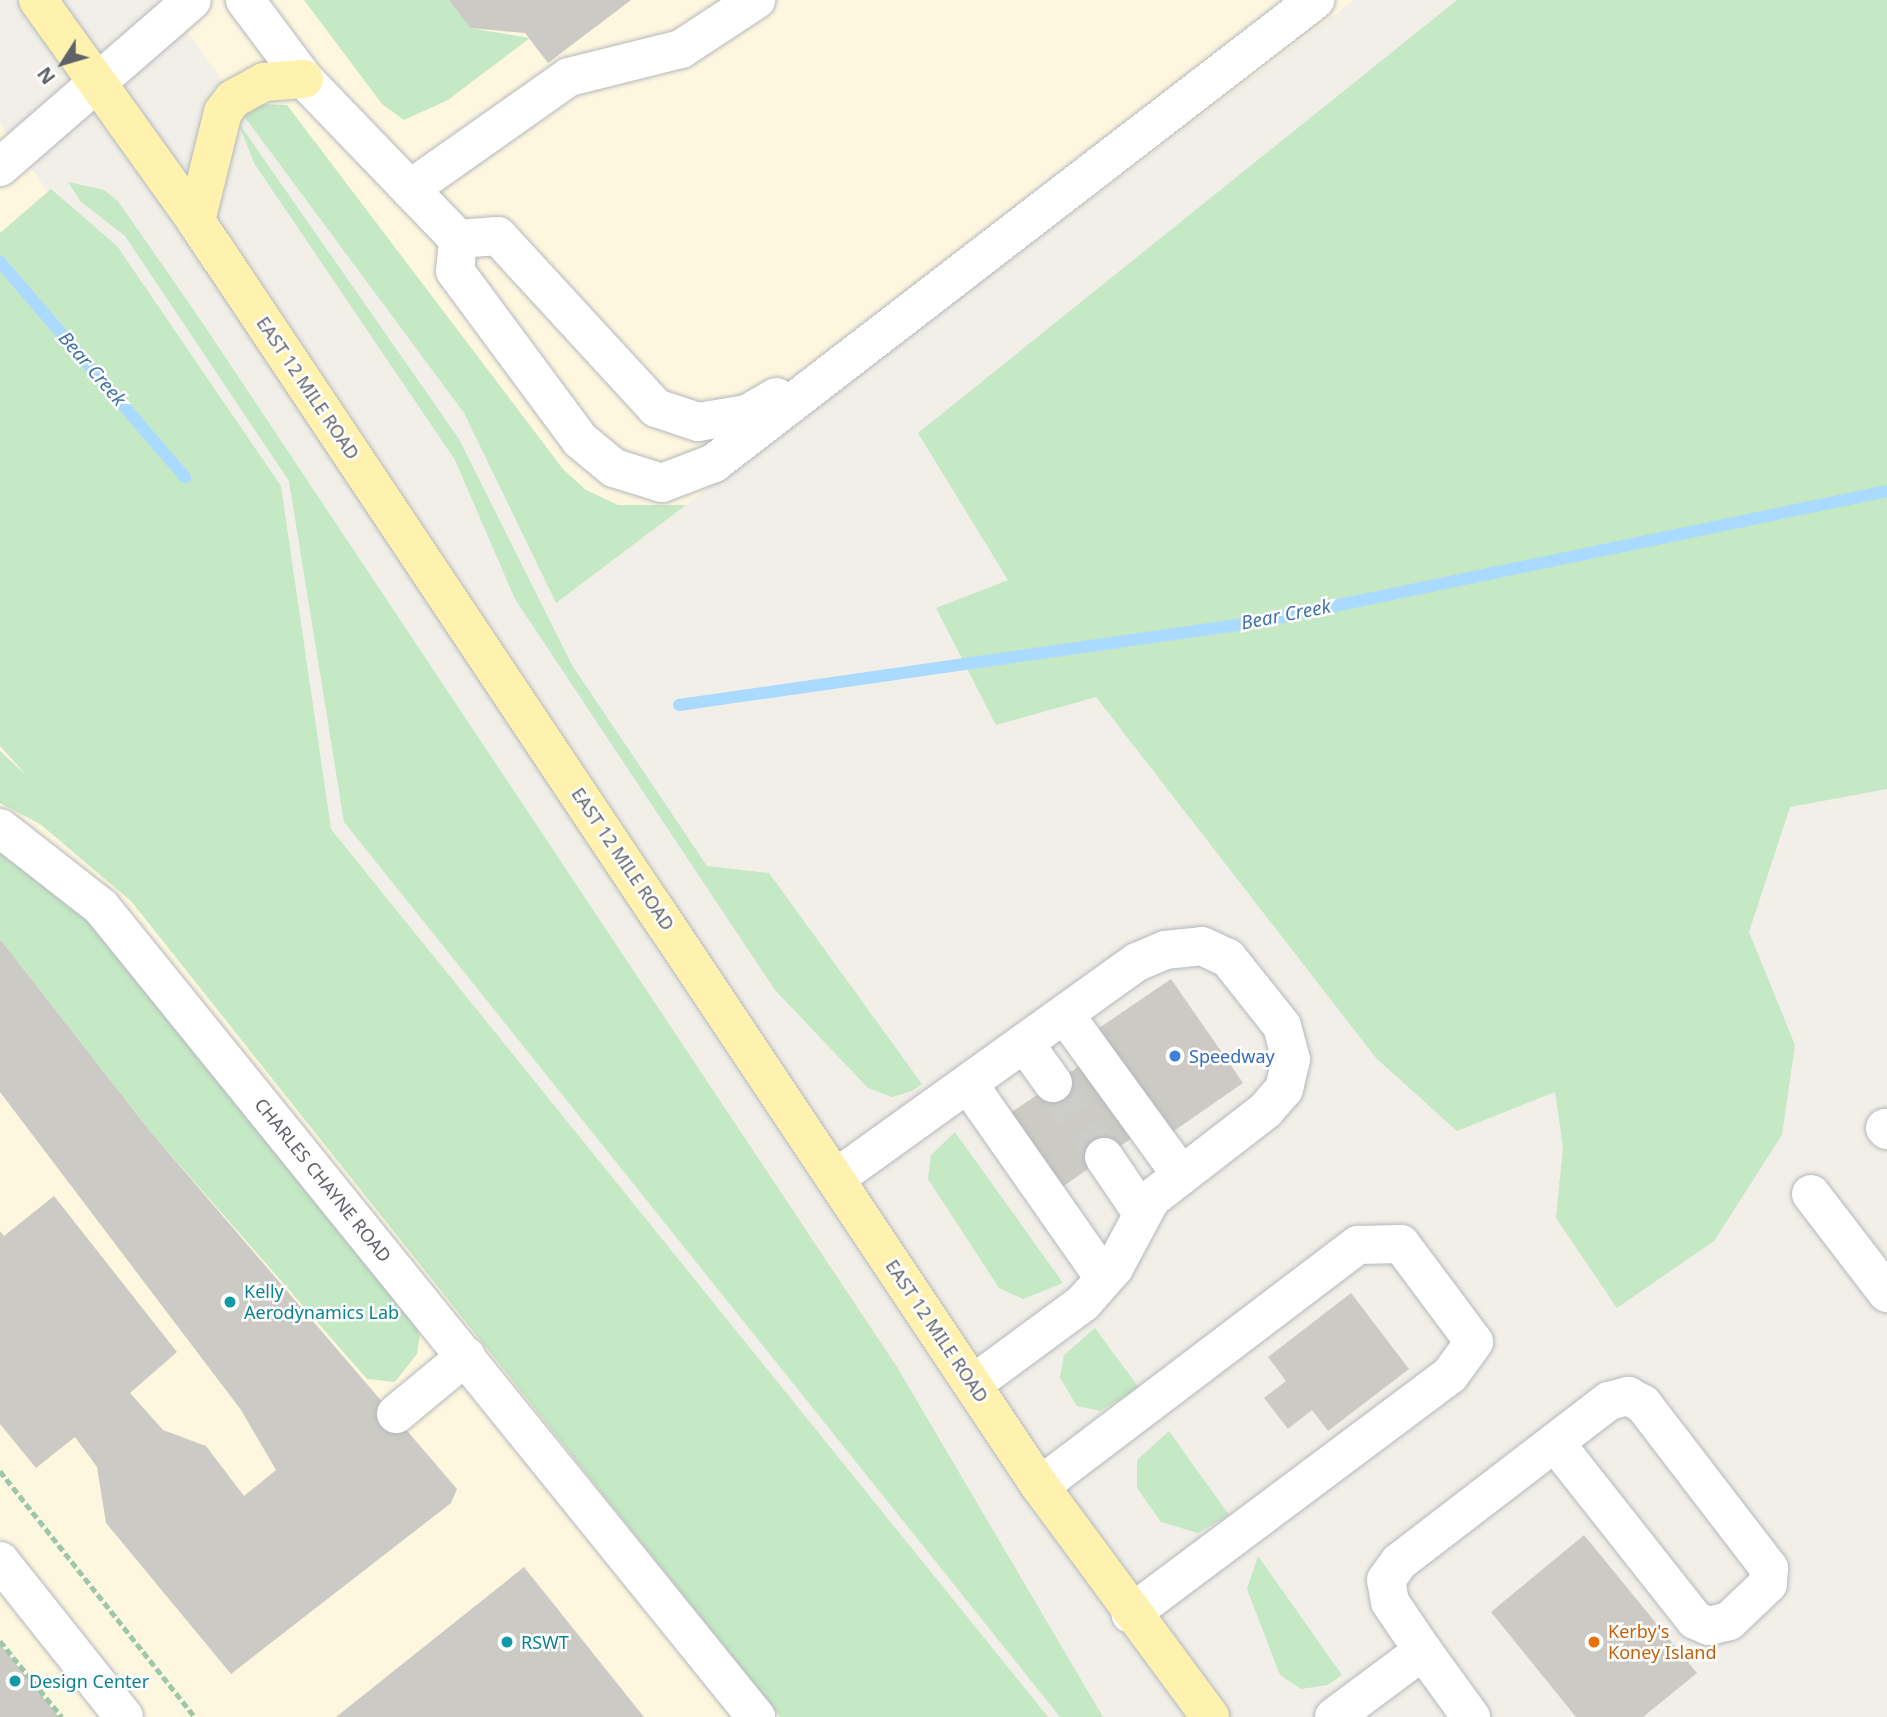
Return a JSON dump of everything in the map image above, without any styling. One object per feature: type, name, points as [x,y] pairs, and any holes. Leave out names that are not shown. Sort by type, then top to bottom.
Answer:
[{"type":"main road","name":"EAST 12 MILE ROAD","points":[[38,0],[98,80],[196,221],[1040,1486],[1131,1614],[1210,1717]]},
{"type":"main road","points":[[196,221],[223,112],[233,99],[264,82],[304,79]]},
{"type":"lane","points":[[0,167],[192,0]]},
{"type":"lane","points":[[245,0],[304,79],[458,239],[455,271],[580,440],[614,468],[662,484],[714,463],[1315,0]]},
{"type":"lane","points":[[410,189],[569,77],[681,49],[756,0]]},
{"type":"lane","points":[[458,239],[498,236],[638,392],[656,408],[698,422],[747,414],[838,365]]},
{"type":"lane","name":"CHARLES CHAYNE ROAD","points":[[0,828],[101,907],[756,1717]]},
{"type":"lane","points":[[836,1178],[1137,962],[1165,950],[1202,946],[1247,976],[1282,1026],[1291,1059],[1284,1089],[1266,1110],[1180,1173],[1142,1213],[1104,1278],[1083,1303],[973,1384]]},
{"type":"lane","points":[[1065,1015],[1180,1173]]},
{"type":"lane","points":[[1025,1044],[1053,1083]]},
{"type":"lane","points":[[969,1085],[1104,1278]]},
{"type":"lane","points":[[1104,1157],[1142,1213]]},
{"type":"lane","points":[[1811,1194],[1887,1293]]},
{"type":"lane","points":[[1040,1486],[1358,1245],[1401,1244],[1474,1342],[1450,1375],[1131,1614]]},
{"type":"lane","points":[[396,1414],[466,1356]]},
{"type":"lane","points":[[1471,1717],[1390,1602],[1386,1580],[1399,1562],[1609,1401],[1628,1396],[1643,1404],[1769,1568],[1768,1584],[1729,1622],[1709,1626],[1695,1620],[1555,1443]]},
{"type":"lane","points":[[0,1561],[124,1717]]},
{"type":"lane","points":[[1334,1717],[1423,1651]]},
{"type":"path","points":[[0,1471],[195,1717]]},
{"type":"path","points":[[0,1641],[62,1717]]},
{"type":"shaded area","points":[[164,0],[1354,0],[556,603],[464,413]]},
{"type":"shaded area","points":[[0,124],[54,201],[138,588],[1045,1717],[0,1717]]},
{"type":"green space","points":[[304,0],[449,0],[470,28],[530,38],[448,100],[404,120],[382,104]]},
{"type":"green space","points":[[1457,0],[1887,0],[1887,789],[1790,807],[1749,932],[1795,1045],[1782,1135],[1714,1241],[1617,1308],[1556,1218],[1563,1147],[1555,1092],[1457,1131],[1376,1058],[1096,697],[996,725],[936,608],[1008,580],[918,433]]},
{"type":"green space","points":[[261,104],[287,105],[563,469],[586,490],[618,505],[686,505],[556,603],[464,413],[244,116]]},
{"type":"green space","points":[[238,122],[459,439],[572,665],[707,866],[769,873],[922,1084],[912,1091],[892,1097],[868,1088],[775,990],[515,599],[455,460],[254,163]]},
{"type":"green space","points":[[68,182],[104,190],[118,201],[204,325],[897,1367],[1103,1717],[1060,1717],[344,822],[289,481],[125,236],[81,202]]},
{"type":"green space","points":[[51,189],[117,246],[281,486],[331,829],[1048,1717],[780,1717],[131,901],[40,824],[0,803],[0,751],[27,776],[0,746],[0,233]]},
{"type":"green space","points":[[0,853],[78,905],[413,1321],[420,1335],[417,1354],[395,1382],[367,1379],[149,1130],[0,939]]},
{"type":"green space","points":[[955,1132],[1063,1283],[1023,1299],[999,1288],[928,1179],[931,1155]]},
{"type":"green space","points":[[1095,1328],[1139,1388],[1100,1411],[1077,1406],[1060,1378],[1064,1355]]},
{"type":"green space","points":[[1169,1431],[1229,1515],[1198,1533],[1161,1522],[1137,1488],[1137,1460]]},
{"type":"green space","points":[[1258,1556],[1342,1675],[1328,1685],[1301,1689],[1280,1675],[1247,1589]]},
{"type":"building","points":[[449,0],[631,0],[548,63],[525,33],[470,28]]},
{"type":"building","name":"Kelly Aerodynamics Lab","points":[[0,939],[149,1130],[457,1489],[451,1503],[231,1674],[106,1523],[97,1467],[75,1437],[36,1468],[0,1424],[0,1231],[4,1236],[54,1196],[177,1352],[130,1393],[163,1430],[206,1446],[244,1496],[276,1470],[241,1410],[0,1092]]},
{"type":"building","points":[[1171,979],[1243,1083],[1171,1133],[1099,1028]]},
{"type":"building","points":[[1088,1060],[1139,1133],[1061,1188],[1009,1114]]},
{"type":"building","points":[[1351,1293],[1409,1369],[1328,1431],[1312,1410],[1288,1429],[1264,1398],[1286,1381],[1268,1357]]},
{"type":"building","name":"Kerby's Koney Island","points":[[1584,1535],[1697,1673],[1643,1717],[1576,1717],[1491,1612]]},
{"type":"building","name":"RSWT","points":[[524,1567],[644,1717],[336,1717]]},
{"type":"building","name":"Design Center","points":[[0,1644],[59,1717],[0,1717]]},
{"type":"waterway","name":"Bear Creek","points":[[0,262],[185,477]]},
{"type":"waterway","name":"Bear Creek","points":[[679,705],[1258,622],[1887,491]]},
{"type":"tunnel","points":[[1053,1083],[1104,1157]]},
{"type":"place","name":"Speedway","points":[[1175,1056]]},
{"type":"place","name":"Kelly Aerodynamics Lab","points":[[230,1302]]},
{"type":"place","name":"RSWT","points":[[507,1642]]},
{"type":"place","name":"Kerby's Koney Island","points":[[1594,1642]]},
{"type":"place","name":"Design Center","points":[[15,1681]]}]
